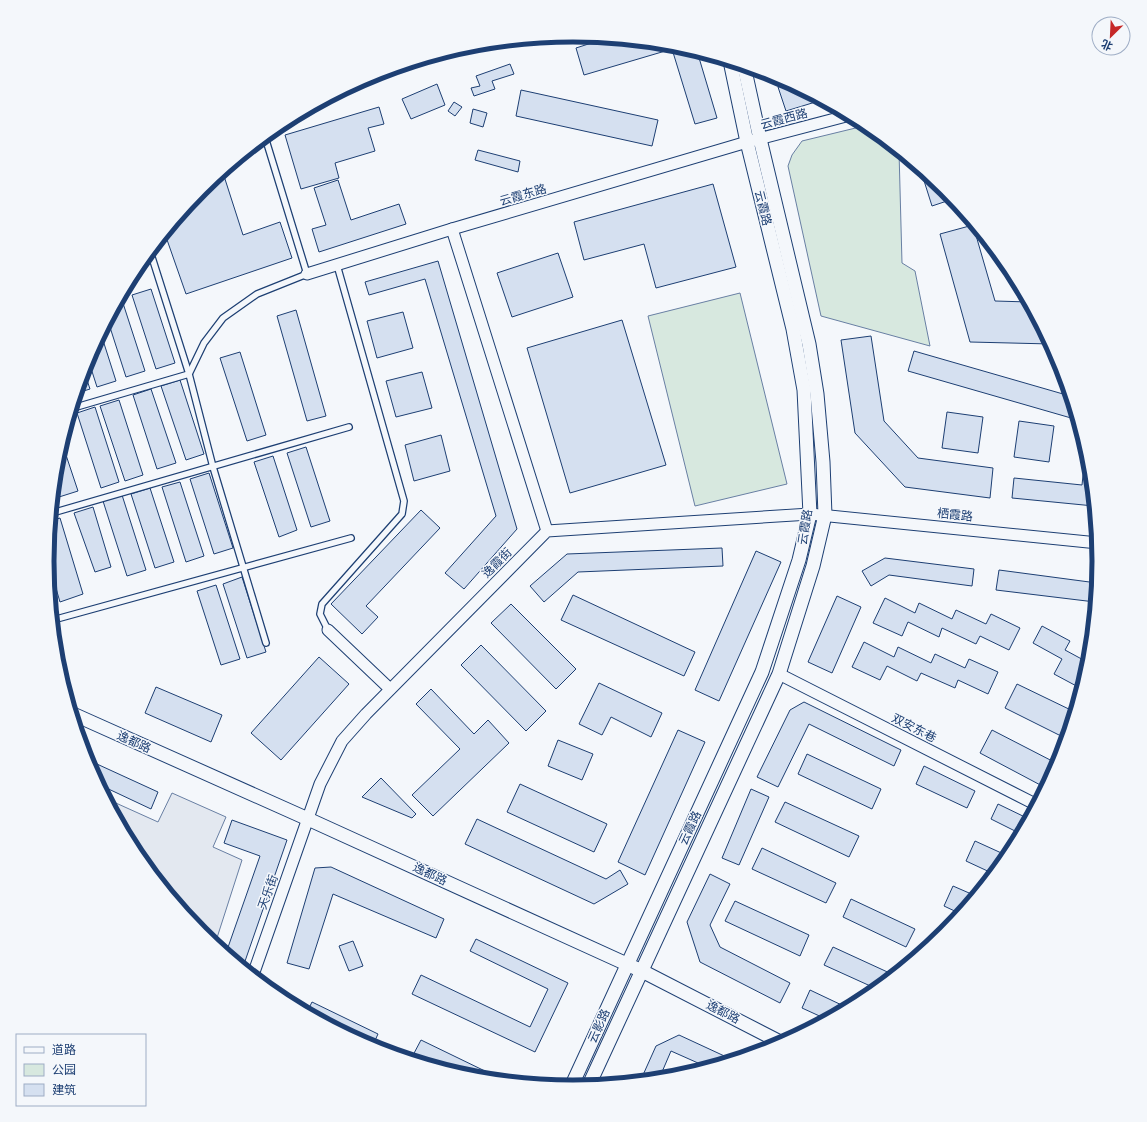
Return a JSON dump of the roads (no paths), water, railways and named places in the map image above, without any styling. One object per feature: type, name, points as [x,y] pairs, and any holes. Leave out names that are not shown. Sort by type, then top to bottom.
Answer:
[{"type":"street","name":"云霞路","points":[[627,964],[762,672],[799,560],[810,514],[804,390],[793,329],[747,142],[731,67]]},
{"type":"street","points":[[592,1079],[779,674],[813,566],[824,515],[823,462],[817,394],[809,344],[745,72]]},
{"type":"street","name":"云霞西路","points":[[747,142],[842,117]]},
{"type":"street","name":"云霞东路","points":[[307,274],[452,229],[747,142]]},
{"type":"street","points":[[452,229],[547,531],[810,514]]},
{"type":"street","name":"栖霞路","points":[[810,514],[1091,542]]},
{"type":"street","name":"逸霞街","points":[[308,819],[320,784],[342,741],[390,689],[547,531]]},
{"type":"street","points":[[328,630],[390,689]]},
{"type":"street","name":"双安东巷","points":[[779,674],[1033,803]]},
{"type":"street","name":"逸都路","points":[[79,716],[627,964],[774,1039]]},
{"type":"street","name":"天乐街","points":[[255,970],[308,819]]},
{"type":"street","name":"云影路","points":[[574,1080],[627,964]]},
{"type":"lane","points":[[78,406],[189,374],[204,343],[223,318],[257,294],[307,274],[267,143]]},
{"type":"lane","points":[[152,258],[189,374],[213,467],[266,642]]},
{"type":"lane","points":[[328,630],[320,614],[322,604],[402,514],[404,501],[337,265]]},
{"type":"lane","points":[[57,511],[349,427]]},
{"type":"lane","points":[[58,619],[351,538]]}]
